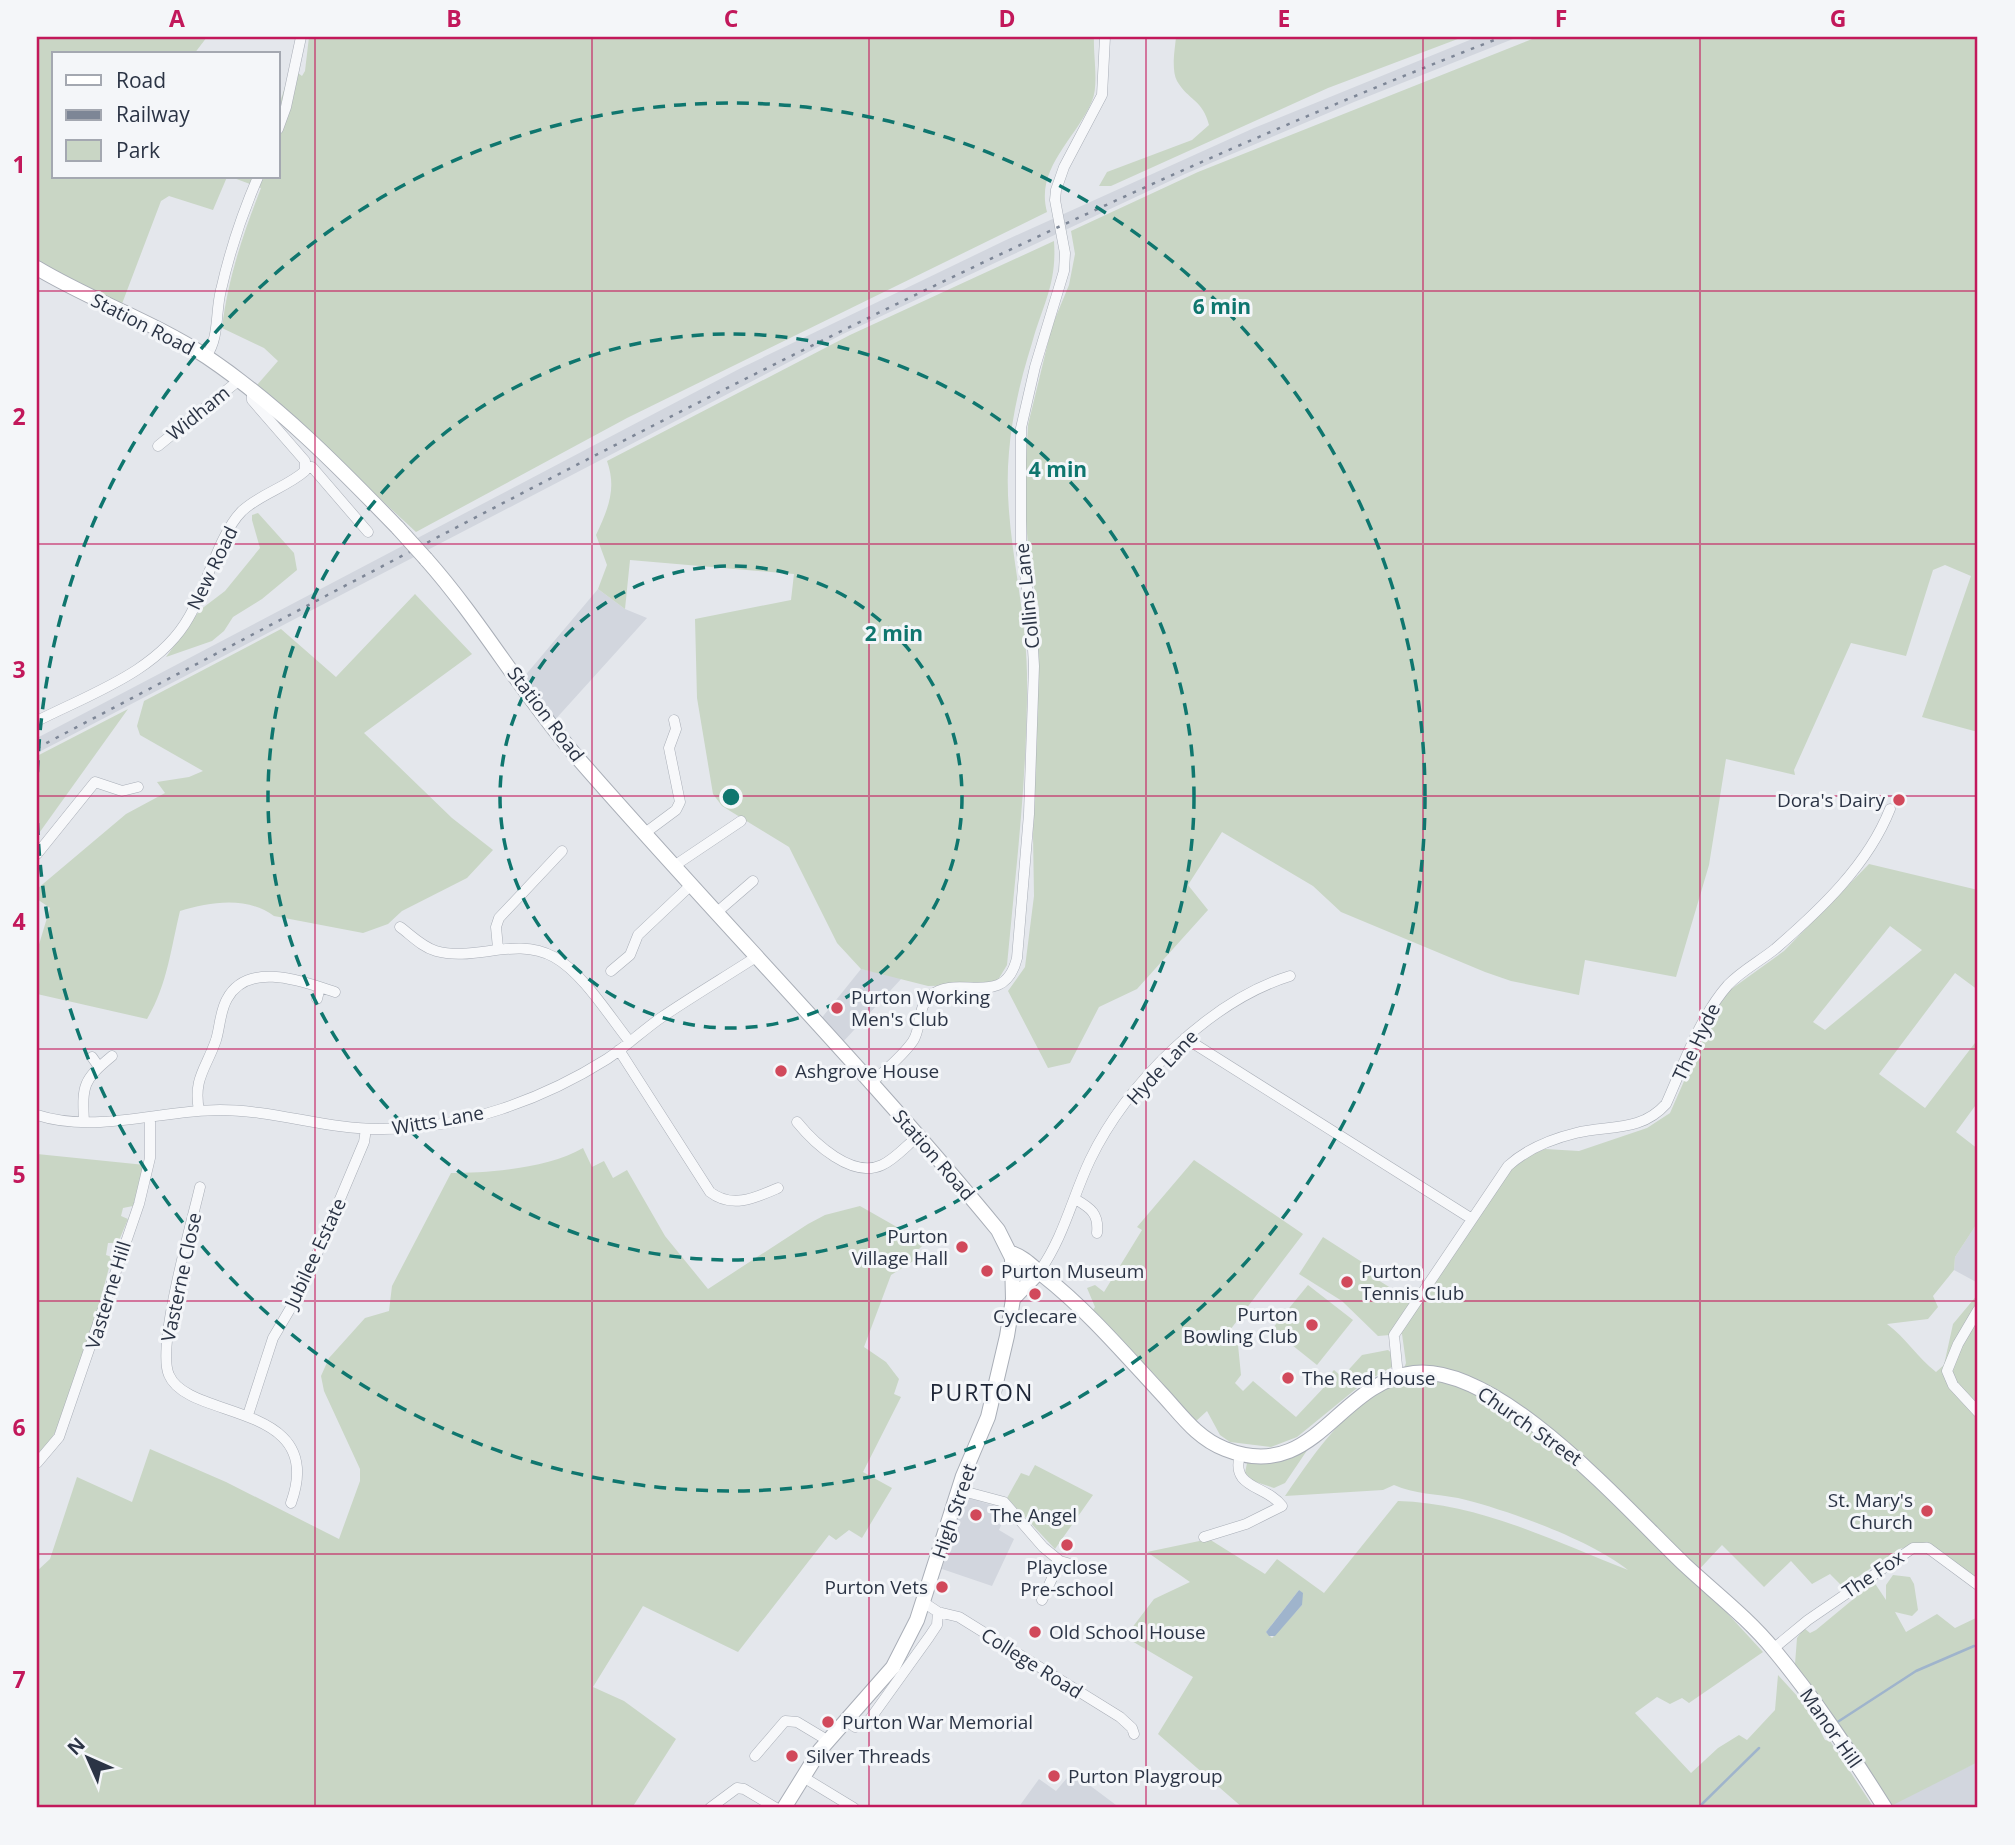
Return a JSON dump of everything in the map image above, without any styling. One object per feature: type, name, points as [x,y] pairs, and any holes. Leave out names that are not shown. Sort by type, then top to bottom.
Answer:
[{"type":"street","points":[[280,124],[301,37]]},
{"type":"street","name":"Collins Lane","points":[[870,1084],[914,1039],[923,1006],[929,996],[951,988],[997,986],[1010,976],[1017,958],[1029,814],[1034,666],[1031,615],[1021,546],[1020,439],[1029,388],[1064,271],[1065,253],[1055,200],[1056,190],[1064,167],[1102,95],[1105,37]]},
{"type":"street","points":[[206,357],[217,336],[215,314],[232,239],[258,178]]},
{"type":"street","name":"Station Road","points":[[37,268],[206,357],[252,390],[325,453],[426,559],[495,644],[558,735],[998,1230]]},
{"type":"street","name":"Widham","points":[[158,446],[238,381]]},
{"type":"street","points":[[252,390],[252,400],[305,461],[306,467],[312,467],[369,533]]},
{"type":"street","name":"New Road","points":[[37,722],[150,661],[169,646],[191,614],[238,516],[253,503],[303,473],[306,467]]},
{"type":"street","points":[[645,833],[676,810],[680,802],[670,748],[676,729],[674,720]]},
{"type":"street","points":[[37,854],[95,782],[122,791],[138,787]]},
{"type":"street","name":"The Hyde","points":[[1398,1376],[1394,1335],[1498,1179],[1529,1150],[1577,1133],[1638,1125],[1657,1114],[1666,1104],[1715,1001],[1731,982],[1774,949],[1824,902],[1863,859],[1890,809]]},
{"type":"street","points":[[674,866],[741,821]]},
{"type":"street","points":[[498,948],[496,927],[499,918],[562,851]]},
{"type":"street","points":[[716,913],[753,881]]},
{"type":"street","points":[[611,971],[630,955],[638,935],[691,885]]},
{"type":"street","points":[[400,927],[423,945],[438,952],[521,947],[557,959],[594,996],[630,1042]]},
{"type":"street","name":"Witts Lane","points":[[37,1115],[83,1122],[199,1111],[263,1114],[366,1129],[416,1127],[511,1106],[562,1086],[756,957]]},
{"type":"street","points":[[199,1111],[196,1090],[198,1078],[216,1041],[224,1005],[235,989],[252,979],[265,976],[335,992]]},
{"type":"street","name":"Hyde Lane","points":[[1039,1272],[1057,1243],[1090,1161],[1108,1128],[1156,1068],[1185,1038],[1234,1000],[1290,976]]},
{"type":"street","points":[[317,999],[320,987]]},
{"type":"street","points":[[1185,1038],[1472,1219]]},
{"type":"street","points":[[619,1050],[710,1192],[725,1200],[739,1201],[778,1188]]},
{"type":"street","points":[[83,1122],[84,1083],[112,1056]]},
{"type":"street","points":[[92,1057],[99,1067]]},
{"type":"street","name":"Vasterne Hill","points":[[37,1463],[60,1437],[139,1204],[150,1157],[150,1117]]},
{"type":"street","points":[[797,1122],[827,1152],[867,1167],[884,1164],[917,1137]]},
{"type":"street","name":"Jubilee Estate","points":[[248,1415],[273,1338],[303,1287],[364,1142],[366,1129]]},
{"type":"street","name":"Vasterne Close","points":[[200,1187],[169,1330],[167,1371],[179,1388],[248,1415],[272,1428],[289,1449],[297,1473],[291,1503]]},
{"type":"street","points":[[1075,1199],[1094,1212],[1098,1222],[1097,1233]]},
{"type":"street","name":"High Street","points":[[784,1808],[827,1741],[893,1667],[907,1643],[923,1602],[959,1490],[992,1402],[1013,1299],[1010,1253],[998,1230]]},
{"type":"street","name":"Church Street","points":[[1010,1253],[1039,1272],[1106,1334],[1200,1435],[1240,1455],[1269,1457],[1295,1449],[1322,1431],[1366,1391],[1398,1376],[1429,1373],[1459,1379],[1479,1389],[1536,1428],[1595,1475],[1773,1649]]},
{"type":"street","points":[[1013,1299],[1039,1272]]},
{"type":"street","points":[[1978,1310],[1954,1350],[1947,1371],[1953,1385],[1978,1412]]},
{"type":"street","points":[[1204,1537],[1246,1524],[1282,1506],[1277,1499],[1240,1477],[1237,1470],[1240,1455]]},
{"type":"street","points":[[959,1490],[1004,1502],[1043,1547],[1060,1561],[1074,1566]]},
{"type":"street","name":"The Fox","points":[[1773,1649],[1808,1620],[1913,1548],[1928,1548],[1978,1585]]},
{"type":"street","points":[[1042,1600],[1060,1561]]},
{"type":"street","name":"College Road","points":[[923,1602],[937,1612],[959,1617],[1120,1717],[1129,1724],[1134,1734]]},
{"type":"street","points":[[846,1720],[855,1727],[868,1722],[937,1625],[937,1612]]},
{"type":"street","name":"Manor Hill","points":[[1773,1649],[1885,1808]]},
{"type":"street","points":[[755,1756],[785,1721],[797,1722],[827,1741]]},
{"type":"street","points":[[803,1777],[854,1808]]},
{"type":"street","points":[[710,1808],[737,1788],[744,1789],[776,1808]]},
{"type":"shaded area","points":[[1477,37],[1518,37],[1354,102],[1185,174],[843,334],[37,753],[37,738],[741,368],[1006,240],[1254,128]]},
{"type":"shaded area","points":[[598,589],[625,609],[647,618],[553,722],[523,678]]},
{"type":"shaded area","points":[[861,969],[902,978],[842,1043],[820,1020]]},
{"type":"shaded area","points":[[1978,1222],[1978,1283],[1954,1270],[1955,1257]]},
{"type":"shaded area","points":[[962,1496],[1008,1510],[999,1530],[1014,1539],[992,1586],[942,1569]]},
{"type":"shaded area","points":[[1978,1762],[1978,1808],[1891,1806],[1912,1793]]},
{"type":"shaded area","points":[[1072,1772],[1120,1808],[1018,1808],[1039,1779],[1056,1791]]},
{"type":"green space","points":[[37,37],[207,37],[196,52],[52,52],[52,178],[227,178],[213,210],[169,196],[161,201],[120,309],[37,260]]},
{"type":"green space","points":[[309,37],[1094,37],[1095,87],[1085,115],[1059,154],[1047,181],[1047,212],[627,418],[416,532],[257,385],[278,361],[264,348],[222,328],[237,256],[261,188],[234,178],[280,178],[280,102],[288,78],[298,73],[302,76]]},
{"type":"green space","points":[[1176,37],[1463,37],[1328,88],[1111,186],[1099,186],[1107,172],[1192,140],[1209,125],[1203,110],[1181,87],[1175,76]]},
{"type":"green space","points":[[1537,37],[1978,37],[1978,732],[1922,717],[1971,576],[1945,565],[1933,570],[1906,656],[1851,643],[1794,770],[1795,775],[1726,759],[1709,865],[1676,977],[1585,960],[1579,995],[1511,981],[1341,912],[1313,886],[1222,832],[1188,885],[1208,910],[1137,989],[1099,1007],[1070,1063],[1048,1068],[1008,991],[1025,967],[1034,896],[1039,608],[1030,570],[1024,496],[1028,425],[1052,326],[1069,285],[1075,254],[1071,231],[1198,172]]},
{"type":"green space","points":[[1054,241],[1051,282],[1021,383],[1009,452],[1009,508],[1026,646],[1027,711],[1018,856],[1007,965],[998,980],[982,985],[928,986],[861,969],[837,943],[789,847],[722,806],[713,794],[697,698],[695,619],[791,600],[794,574],[630,560],[625,609],[598,589],[607,565],[596,535],[611,490],[607,461],[850,335]]},
{"type":"green space","points":[[258,513],[294,553],[297,570],[262,599],[233,617],[224,631],[212,641],[166,657],[200,610],[225,591],[260,548],[252,520],[252,515]]},
{"type":"green space","points":[[415,594],[472,654],[364,733],[452,818],[493,850],[467,878],[402,911],[388,924],[363,933],[274,916],[240,903],[216,903],[180,911],[164,980],[147,1019],[37,994],[37,951],[50,908],[37,899],[37,889],[126,814],[165,793],[157,782],[189,777],[203,771],[140,735],[137,726],[144,701],[281,629],[336,677]]},
{"type":"green space","points":[[128,709],[37,836],[37,756]]},
{"type":"green space","points":[[1869,864],[1978,890],[1978,990],[1955,973],[1879,1074],[1925,1108],[1978,1039],[1978,1102],[1956,1132],[1978,1149],[1978,1222],[1955,1257],[1954,1270],[1933,1296],[1938,1307],[1928,1319],[1887,1324],[1936,1372],[1944,1365],[1953,1324],[1978,1294],[1978,1414],[1971,1411],[1978,1418],[1978,1581],[1927,1542],[1899,1549],[1843,1587],[1830,1574],[1812,1584],[1791,1561],[1764,1587],[1722,1545],[1693,1576],[1763,1652],[1689,1703],[1682,1698],[1670,1704],[1657,1697],[1635,1713],[1691,1773],[1718,1748],[1739,1735],[1747,1740],[1775,1710],[1778,1675],[1809,1709],[1825,1740],[1830,1741],[1874,1808],[1243,1808],[1158,1734],[1193,1677],[1125,1637],[1154,1599],[1190,1582],[1147,1552],[1209,1539],[1265,1574],[1277,1559],[1324,1593],[1398,1501],[1428,1503],[1486,1516],[1628,1570],[1592,1548],[1547,1527],[1458,1498],[1394,1485],[1383,1490],[1285,1496],[1334,1430],[1362,1404],[1400,1380],[1406,1363],[1402,1334],[1378,1336],[1342,1301],[1299,1274],[1323,1237],[1365,1264],[1362,1270],[1418,1305],[1489,1197],[1519,1160],[1545,1149],[1579,1151],[1647,1128],[1670,1113],[1718,1004],[1730,990],[1784,951]],"holes":[[[1890,926],[1922,950],[1825,1030],[1813,1022]],[[1299,1590],[1302,1605],[1272,1638],[1266,1632]]]},
{"type":"green space","points":[[583,1148],[592,1167],[604,1161],[613,1178],[627,1170],[665,1236],[708,1289],[808,1224],[825,1215],[860,1206],[925,1243],[918,1250],[915,1260],[891,1275],[864,1347],[886,1362],[899,1379],[894,1394],[901,1397],[863,1472],[892,1488],[862,1538],[849,1530],[836,1540],[829,1535],[738,1652],[643,1606],[593,1687],[624,1701],[676,1739],[632,1808],[37,1808],[37,1571],[50,1559],[77,1477],[132,1502],[150,1449],[226,1482],[339,1539],[360,1481],[360,1469],[324,1391],[321,1376],[329,1358],[365,1318],[389,1311],[392,1286],[451,1173],[536,1165]]},
{"type":"green space","points":[[37,1154],[145,1165],[133,1206],[123,1208],[121,1216],[128,1219],[118,1243],[108,1243],[106,1255],[112,1257],[73,1392],[50,1441],[37,1457]]},
{"type":"green space","points":[[1194,1160],[1303,1234],[1227,1334],[1238,1345],[1241,1375],[1235,1383],[1243,1391],[1253,1381],[1296,1417],[1329,1382],[1326,1379],[1334,1370],[1342,1377],[1362,1355],[1388,1350],[1394,1355],[1392,1367],[1362,1384],[1297,1437],[1271,1447],[1230,1442],[1220,1435],[1207,1411],[1195,1422],[1154,1374],[1091,1313],[1095,1307],[1087,1288],[1095,1285],[1104,1292],[1142,1230],[1137,1227]]},
{"type":"green space","name":"Purton Bowling Club","points":[[1308,1285],[1353,1320],[1317,1365],[1272,1329]]},
{"type":"green space","points":[[1308,1449],[1285,1483],[1274,1488],[1253,1481],[1245,1473],[1247,1463],[1281,1460]]},
{"type":"green space","points":[[1035,1465],[1093,1495],[1055,1549],[1007,1498],[1021,1473],[1029,1476]]},
{"type":"green space","points":[[1893,1575],[1910,1577],[1914,1584],[1918,1610],[1912,1616],[1895,1612],[1906,1632],[1937,1614],[1955,1628],[1978,1617],[1978,1762],[1891,1806],[1795,1664],[1797,1638],[1804,1628],[1810,1633],[1816,1630],[1874,1582],[1886,1600],[1886,1585]]},
{"type":"water","points":[[1299,1590],[1303,1593],[1302,1605],[1275,1636],[1269,1636],[1266,1632]]},
{"type":"waterway","points":[[1836,1723],[1916,1671],[1974,1646]]},
{"type":"waterway","points":[[1698,1808],[1759,1748]]},
{"type":"railway","points":[[37,748],[578,464],[942,282],[1126,196],[1313,114],[1502,37]]},
{"type":"place","name":"Dora's Dairy","points":[[1899,800]]},
{"type":"place","name":"Purton Working Men's Club","points":[[837,1008]]},
{"type":"place","name":"Ashgrove House","points":[[781,1071]]},
{"type":"place","name":"Purton Village Hall","points":[[962,1247]]},
{"type":"place","name":"Purton Museum","points":[[987,1271]]},
{"type":"place","name":"Purton Tennis Club","points":[[1347,1282]]},
{"type":"place","name":"Cyclecare","points":[[1035,1294]]},
{"type":"place","name":"Purton Bowling Club","points":[[1312,1325]]},
{"type":"place","name":"The Red House","points":[[1288,1378]]},
{"type":"place","name":"St. Mary's Church","points":[[1927,1511]]},
{"type":"place","name":"The Angel","points":[[976,1515]]},
{"type":"place","name":"Playclose Pre-school","points":[[1067,1545]]},
{"type":"place","name":"Purton Vets","points":[[942,1587]]},
{"type":"place","name":"Old School House","points":[[1035,1632]]},
{"type":"place","name":"Purton War Memorial","points":[[828,1722]]},
{"type":"place","name":"Silver Threads","points":[[792,1756]]},
{"type":"place","name":"Purton Playgroup","points":[[1054,1776]]},
{"type":"district","name":"PURTON","points":[[982,1392]]}]
